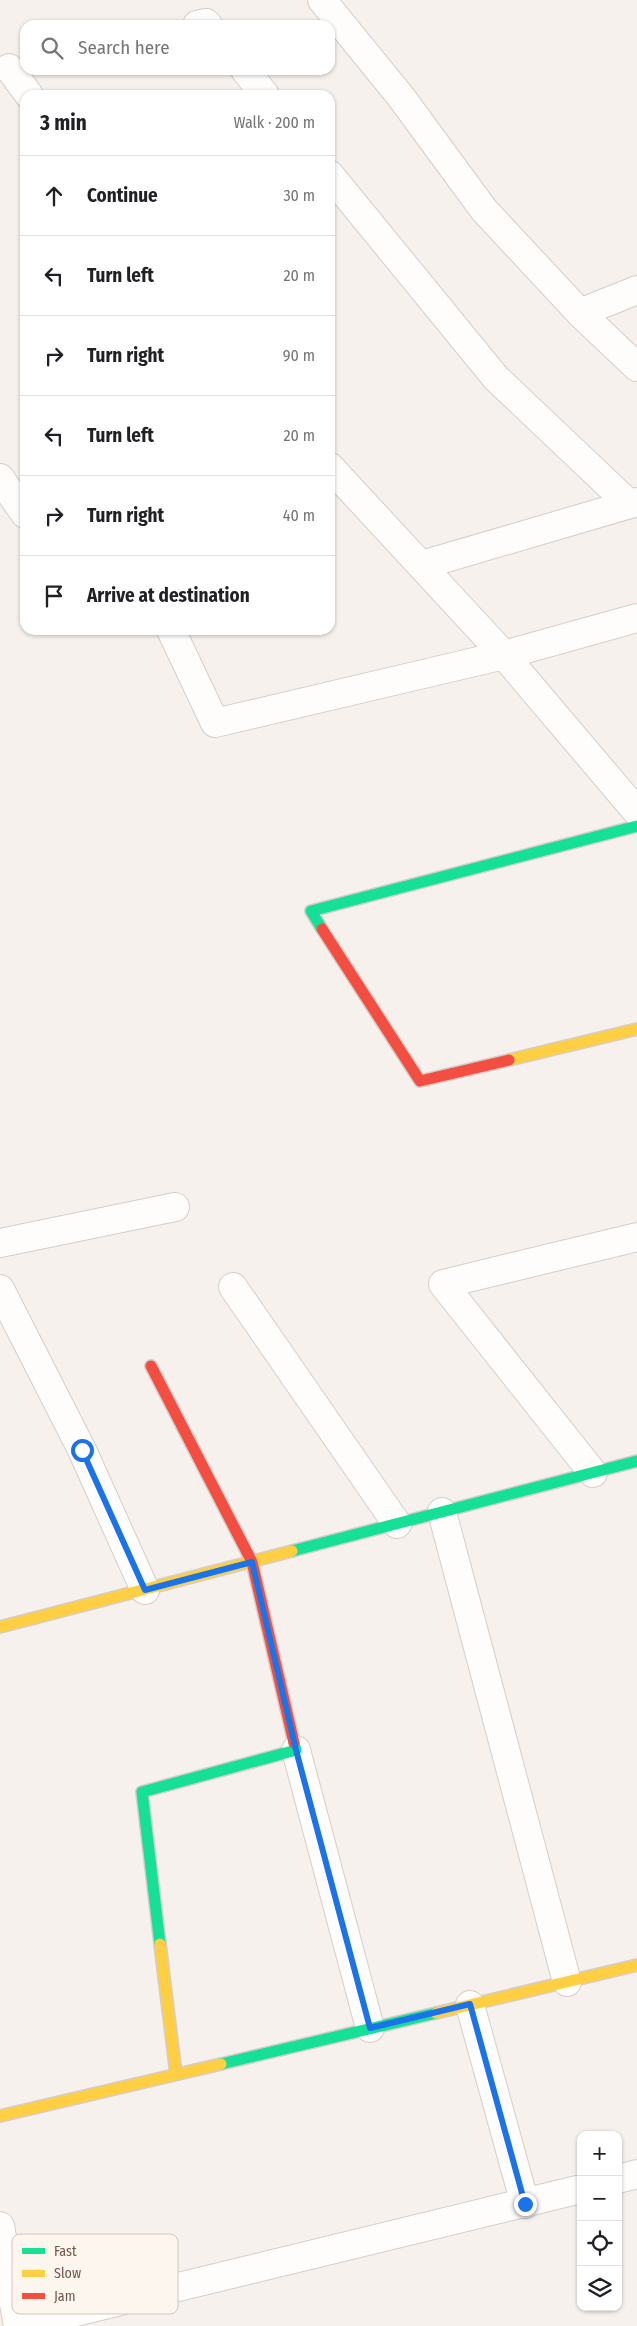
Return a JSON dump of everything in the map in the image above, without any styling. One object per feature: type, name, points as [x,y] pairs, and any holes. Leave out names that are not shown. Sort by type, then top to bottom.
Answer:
[{"type":"street","points":[[322,0],[400,97],[484,210],[580,314],[637,367]]},
{"type":"street","points":[[11,67],[27,90]]},
{"type":"street","points":[[249,75],[261,90]]},
{"type":"street","points":[[335,180],[496,378],[633,503]]},
{"type":"street","points":[[580,314],[637,290]]},
{"type":"street","points":[[335,472],[504,655],[637,812]]},
{"type":"street","points":[[0,478],[20,507]]},
{"type":"street","points":[[422,565],[633,503]]},
{"type":"street","points":[[173,635],[215,723],[504,655],[637,618]]},
{"type":"street","points":[[637,826],[311,911],[420,1080],[637,1029]]},
{"type":"street","points":[[0,1243],[175,1207]]},
{"type":"street","points":[[593,1473],[443,1284],[637,1236]]},
{"type":"street","points":[[233,1287],[397,1524]]},
{"type":"street","points":[[0,1289],[82,1450],[145,1590]]},
{"type":"street","points":[[151,1366],[252,1562],[296,1750],[370,2028]]},
{"type":"street","points":[[0,1627],[637,1462]]},
{"type":"street","points":[[442,1512],[567,1982]]},
{"type":"street","points":[[176,2074],[142,1792],[296,1750]]},
{"type":"street","points":[[0,2116],[637,1965]]},
{"type":"street","points":[[470,2004],[525,2204]]},
{"type":"street","points":[[622,2178],[637,2174]]},
{"type":"street","points":[[178,2287],[577,2190]]},
{"type":"street","points":[[0,2226],[12,2293]]},
{"type":"street","points":[[18,2326],[68,2314]]},
{"type":"traffic: fast","points":[[322,929],[311,911],[637,826]]},
{"type":"traffic: fast","points":[[292,1551],[637,1461]]},
{"type":"traffic: fast","points":[[160,1944],[142,1792],[296,1750],[294,1743]]},
{"type":"traffic: fast","points":[[221,2064],[436,2013]]},
{"type":"traffic: slow","points":[[509,1060],[637,1029]]},
{"type":"traffic: slow","points":[[0,1627],[292,1551]]},
{"type":"traffic: slow","points":[[160,1944],[176,2074]]},
{"type":"traffic: slow","points":[[436,2013],[637,1965]]},
{"type":"traffic: slow","points":[[0,2116],[221,2064]]},
{"type":"traffic: jam","points":[[322,929],[420,1081],[509,1060]]},
{"type":"traffic: jam","points":[[151,1366],[252,1562],[294,1743]]},
{"type":"route","points":[[82,1450],[145,1590],[252,1562],[296,1750],[370,2028],[470,2004],[525,2204]]}]
